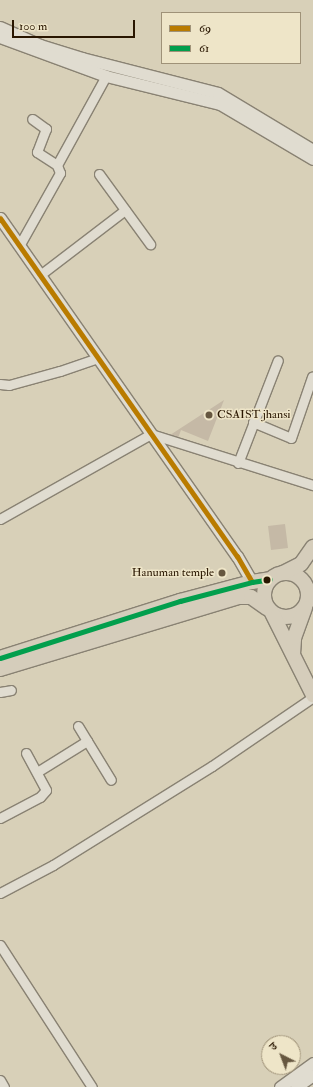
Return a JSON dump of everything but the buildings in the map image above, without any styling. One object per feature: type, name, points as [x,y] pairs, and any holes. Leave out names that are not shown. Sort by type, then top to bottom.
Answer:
[{"type":"main road","points":[[0,658],[180,601],[252,582],[270,579],[301,564],[313,547]]},
{"type":"main road","points":[[0,669],[239,597],[250,597],[269,610],[286,618],[294,616],[306,604],[307,586],[303,580],[297,576],[283,573]]},
{"type":"main road","points":[[270,579],[263,593],[269,610],[293,654],[313,696]]},
{"type":"main road","points":[[293,654],[294,638],[313,586]]},
{"type":"street","points":[[0,27],[40,45],[75,56],[218,93],[313,150]]},
{"type":"street","points":[[0,37],[106,76],[220,104],[313,159]]},
{"type":"street","points":[[57,165],[106,76]]},
{"type":"street","points":[[19,246],[60,176],[57,165],[37,152],[46,129],[32,119]]},
{"type":"street","points":[[99,174],[150,244]]},
{"type":"street","points":[[40,276],[125,210]]},
{"type":"street","points":[[0,218],[237,556],[252,582]]},
{"type":"street","points":[[0,392],[5,384],[60,371],[98,358]]},
{"type":"street","points":[[238,463],[278,360]]},
{"type":"street","points":[[253,422],[291,438],[312,377]]},
{"type":"street","points":[[0,519],[151,434],[238,463],[313,485]]},
{"type":"street","points":[[0,692],[11,690]]},
{"type":"street","points":[[0,893],[53,865],[212,766],[313,696]]},
{"type":"street","points":[[78,726],[111,780]]},
{"type":"street","points":[[37,772],[87,741]]},
{"type":"street","points":[[0,818],[44,794],[46,785],[26,753]]},
{"type":"street","points":[[0,945],[92,1087]]},
{"type":"street","points":[[280,1087],[313,1063]]},
{"type":"street","points":[[296,1087],[313,1075]]},
{"type":"street","points":[[0,1080],[4,1087]]},
{"type":"transit line","name":"69","points":[[0,218],[237,556],[252,582]]},
{"type":"transit line","name":"61","points":[[0,658],[180,601],[252,582],[270,579]]},
{"type":"place","name":"CSAIST jhansi","points":[[209,415]]},
{"type":"place","name":"Hanuman temple","points":[[222,573]]}]
